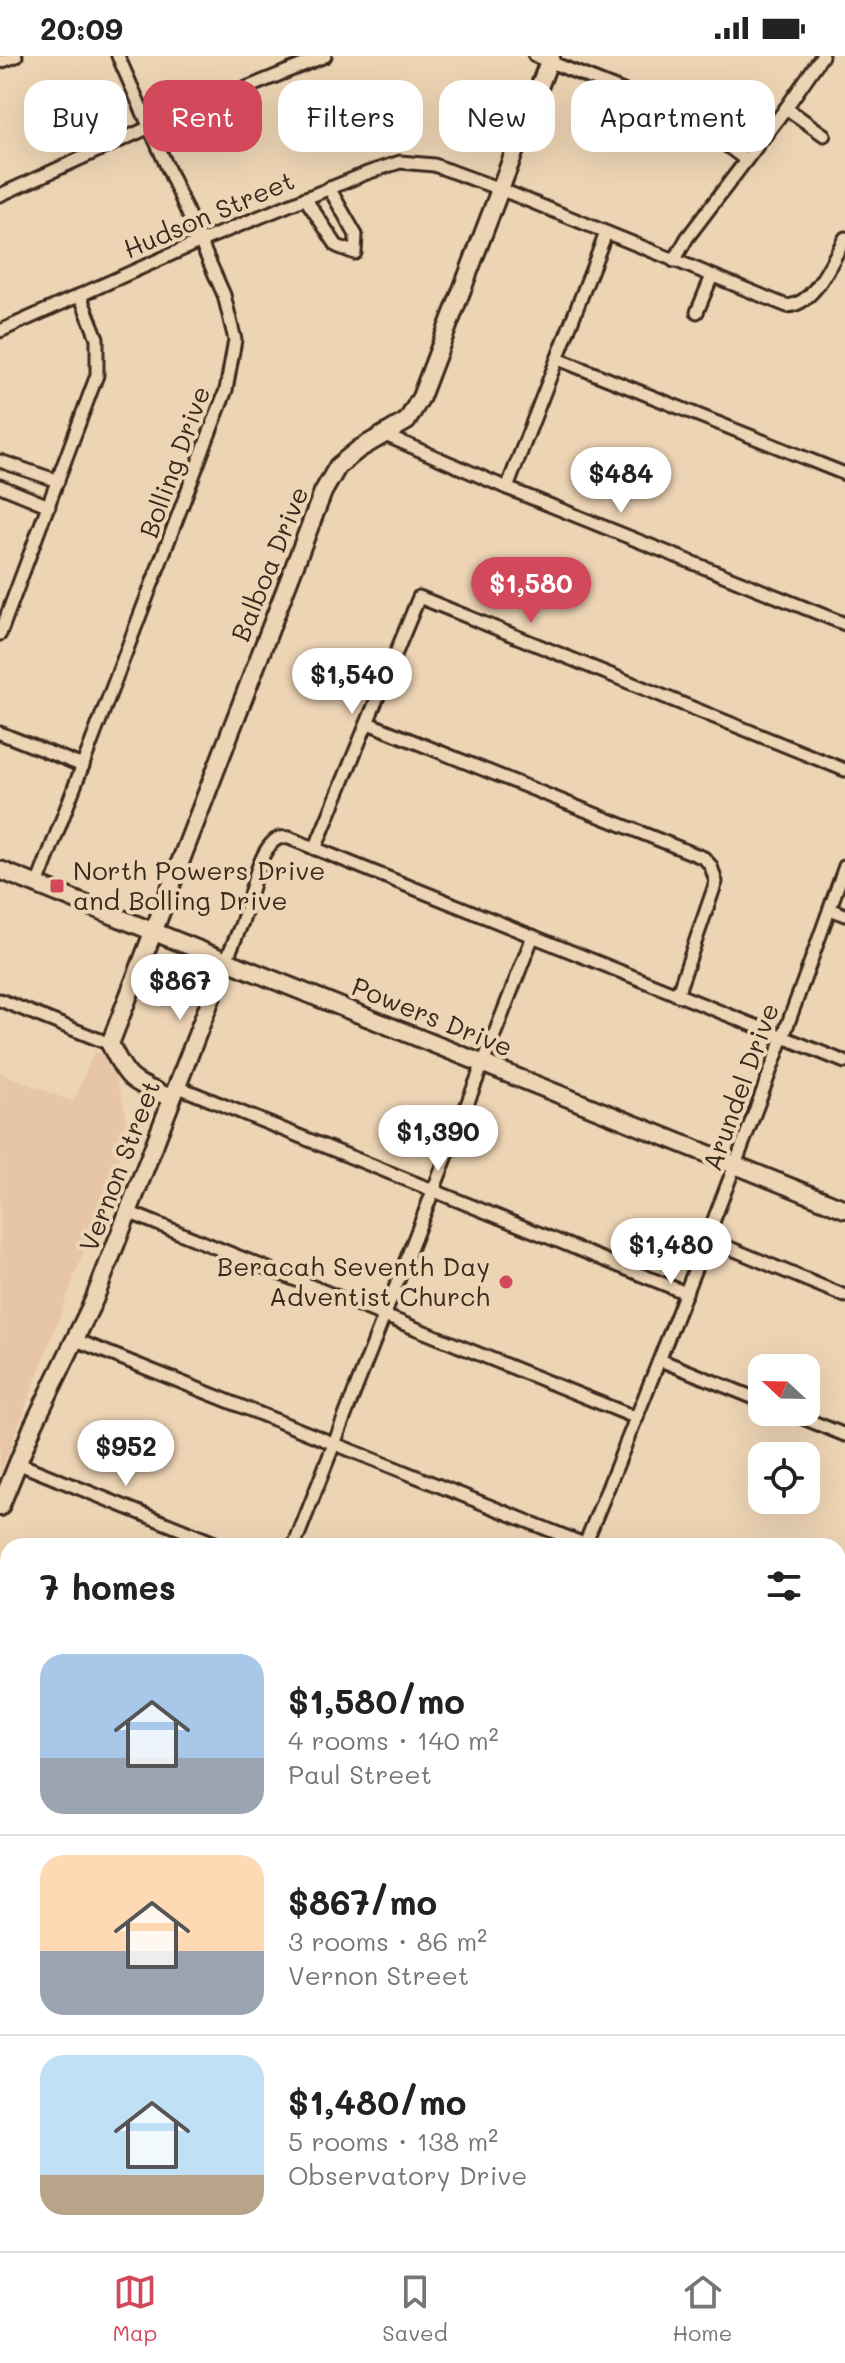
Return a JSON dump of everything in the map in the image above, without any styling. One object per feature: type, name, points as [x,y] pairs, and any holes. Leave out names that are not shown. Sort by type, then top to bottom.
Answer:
[{"type":"street","points":[[0,62],[16,56]]},
{"type":"street","name":"Bolling Drive","points":[[118,56],[143,111]]},
{"type":"street","points":[[262,82],[325,56]]},
{"type":"street","points":[[674,261],[687,238],[822,56]]},
{"type":"street","points":[[545,58],[676,112],[701,126],[746,160]]},
{"type":"street","name":"Balboa Drive","points":[[110,1044],[323,492],[338,466],[359,449],[407,421],[421,397],[500,189],[545,58]]},
{"type":"street","points":[[786,108],[824,135]]},
{"type":"street","points":[[0,195],[143,130]]},
{"type":"street","name":"Bolling Drive","points":[[37,885],[226,390],[235,340],[224,295],[161,152]]},
{"type":"street","name":"Hudson Street","points":[[0,331],[201,241],[400,162],[434,165],[500,189],[781,305],[797,306],[810,296],[845,238]]},
{"type":"street","points":[[305,198],[337,246],[355,253],[356,235],[329,188]]},
{"type":"street","points":[[507,488],[606,233]]},
{"type":"street","points":[[697,312],[712,276]]},
{"type":"street","points":[[0,634],[97,375],[97,338],[80,295]]},
{"type":"street","points":[[558,359],[845,474]]},
{"type":"street","points":[[385,435],[507,488],[845,624]]},
{"type":"street","points":[[0,461],[58,481]]},
{"type":"street","points":[[0,486],[49,506]]},
{"type":"street","points":[[845,770],[419,597],[315,849],[845,1062]]},
{"type":"street","points":[[368,723],[704,858],[711,866],[716,882],[677,995]]},
{"type":"street","points":[[0,733],[83,766]]},
{"type":"street","name":"Vernon Street","points":[[0,1507],[47,1394],[76,1340],[128,1212],[242,924],[266,852],[276,839],[289,838],[315,849]]},
{"type":"street","name":"Arundel Drive","points":[[590,1538],[708,1239],[845,866]]},
{"type":"street","name":"Powers Drive","points":[[0,870],[845,1209]]},
{"type":"street","points":[[830,909],[845,915]]},
{"type":"street","points":[[297,1538],[533,936]]},
{"type":"street","points":[[0,1000],[110,1044],[120,1065],[133,1081],[174,1092],[434,1190],[686,1293]]},
{"type":"street","points":[[128,1212],[637,1418]]},
{"type":"street","points":[[708,1239],[845,1296]]},
{"type":"street","points":[[76,1340],[570,1538]]},
{"type":"street","points":[[660,1360],[748,1395]]},
{"type":"street","points":[[820,1425],[845,1435]]},
{"type":"street","points":[[17,1463],[202,1538]]},
{"type":"shaded area","points":[[94,1052],[109,1056],[126,1115],[124,1144],[0,1475],[0,1073],[73,1102]]},
{"type":"place","name":"North Powers Drive and Bolling Drive","points":[[57,886]]},
{"type":"place","name":"Beracah Seventh Day Adventist Church","points":[[506,1282]]}]
